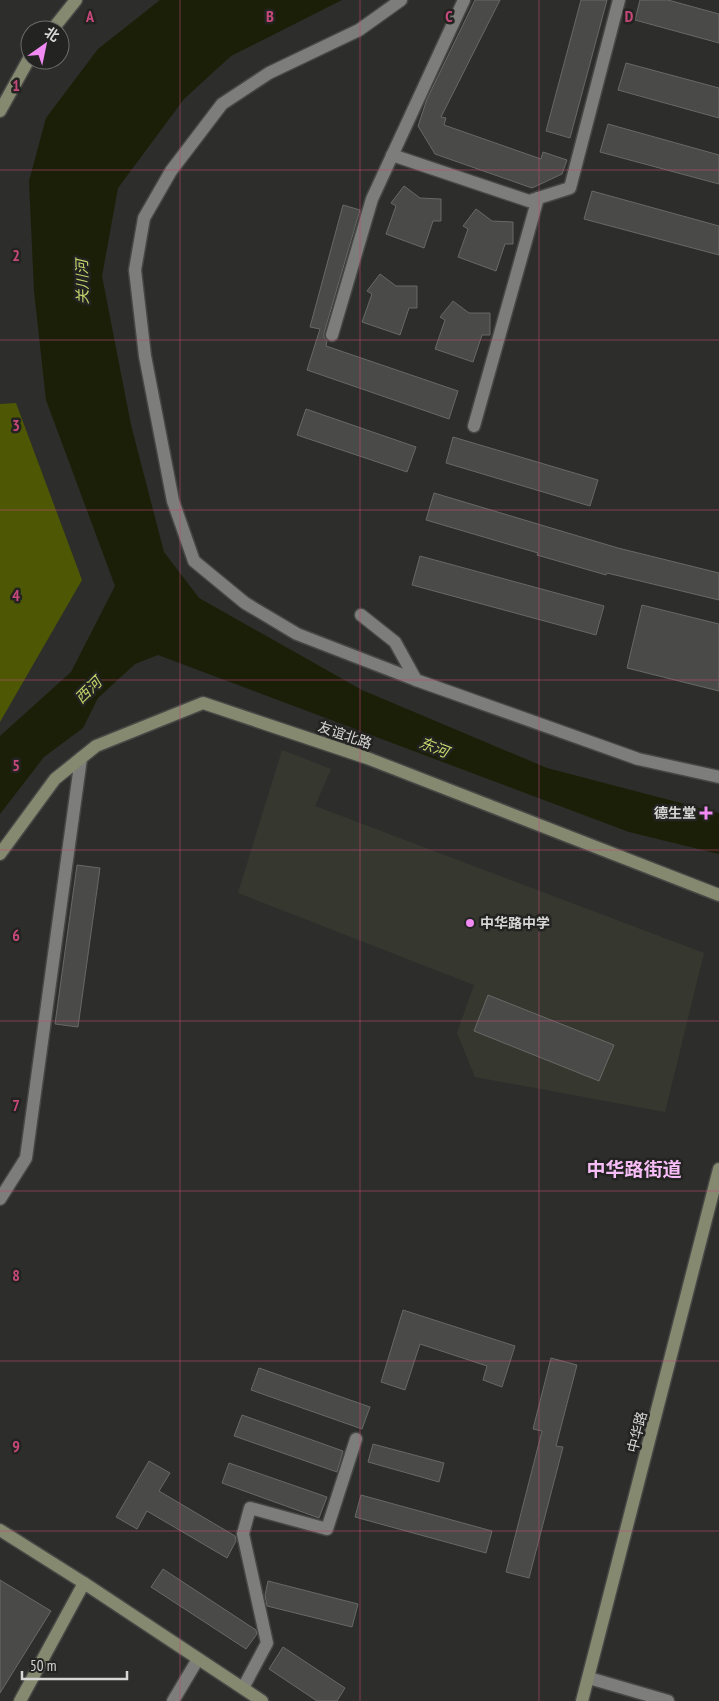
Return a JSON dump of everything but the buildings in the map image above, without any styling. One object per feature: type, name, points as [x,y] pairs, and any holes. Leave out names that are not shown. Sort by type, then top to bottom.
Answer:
[{"type":"street","points":[[60,20],[76,0]]},
{"type":"street","points":[[401,0],[359,30],[269,73],[222,104],[171,171],[144,218],[135,270],[145,356],[173,501],[194,561],[245,603],[298,634],[416,680],[638,759],[719,777]]},
{"type":"street","points":[[332,335],[372,199],[464,0]]},
{"type":"street","points":[[392,155],[529,201],[570,188],[619,0]]},
{"type":"street","points":[[0,111],[23,70]]},
{"type":"street","points":[[474,426],[538,198]]},
{"type":"street","points":[[361,615],[395,642],[416,680]]},
{"type":"street","name":"友谊北路","points":[[0,854],[55,779],[96,746],[203,703],[367,758],[719,895]]},
{"type":"street","points":[[0,1199],[26,1158],[81,758]]},
{"type":"street","name":"中华路","points":[[582,1701],[719,1170]]},
{"type":"street","points":[[243,1688],[267,1642],[243,1534],[250,1508],[327,1529],[356,1439]]},
{"type":"street","points":[[0,1530],[84,1583],[262,1701]]},
{"type":"street","points":[[20,1701],[84,1583]]},
{"type":"street","points":[[173,1701],[198,1659]]},
{"type":"street","points":[[589,1678],[668,1701]]},
{"type":"shaded area","name":"中华路中学","points":[[282,750],[331,769],[315,806],[704,953],[665,1112],[475,1077],[457,1033],[474,985],[238,893]]},
{"type":"green space","points":[[16,403],[82,580],[0,722],[0,404]]},
{"type":"water","points":[[160,0],[342,0],[231,56],[184,99],[118,188],[102,276],[131,425],[164,552],[199,598],[362,690],[547,768],[719,813],[719,854],[629,832],[158,655],[135,664],[98,698],[83,728],[44,757],[0,814],[0,736],[71,672],[115,586],[46,400],[34,291],[29,181],[46,118],[98,49]]},
{"type":"place","name":"德生堂","points":[[706,813]]},
{"type":"place","name":"中华路中学","points":[[470,923]]},
{"type":"district","name":"中华路街道","points":[[634,1169]]},
{"type":"water label","name":"关川河","points":[[82,282]]},
{"type":"water label","name":"西河","points":[[88,690]]},
{"type":"water label","name":"东河","points":[[434,747]]}]
